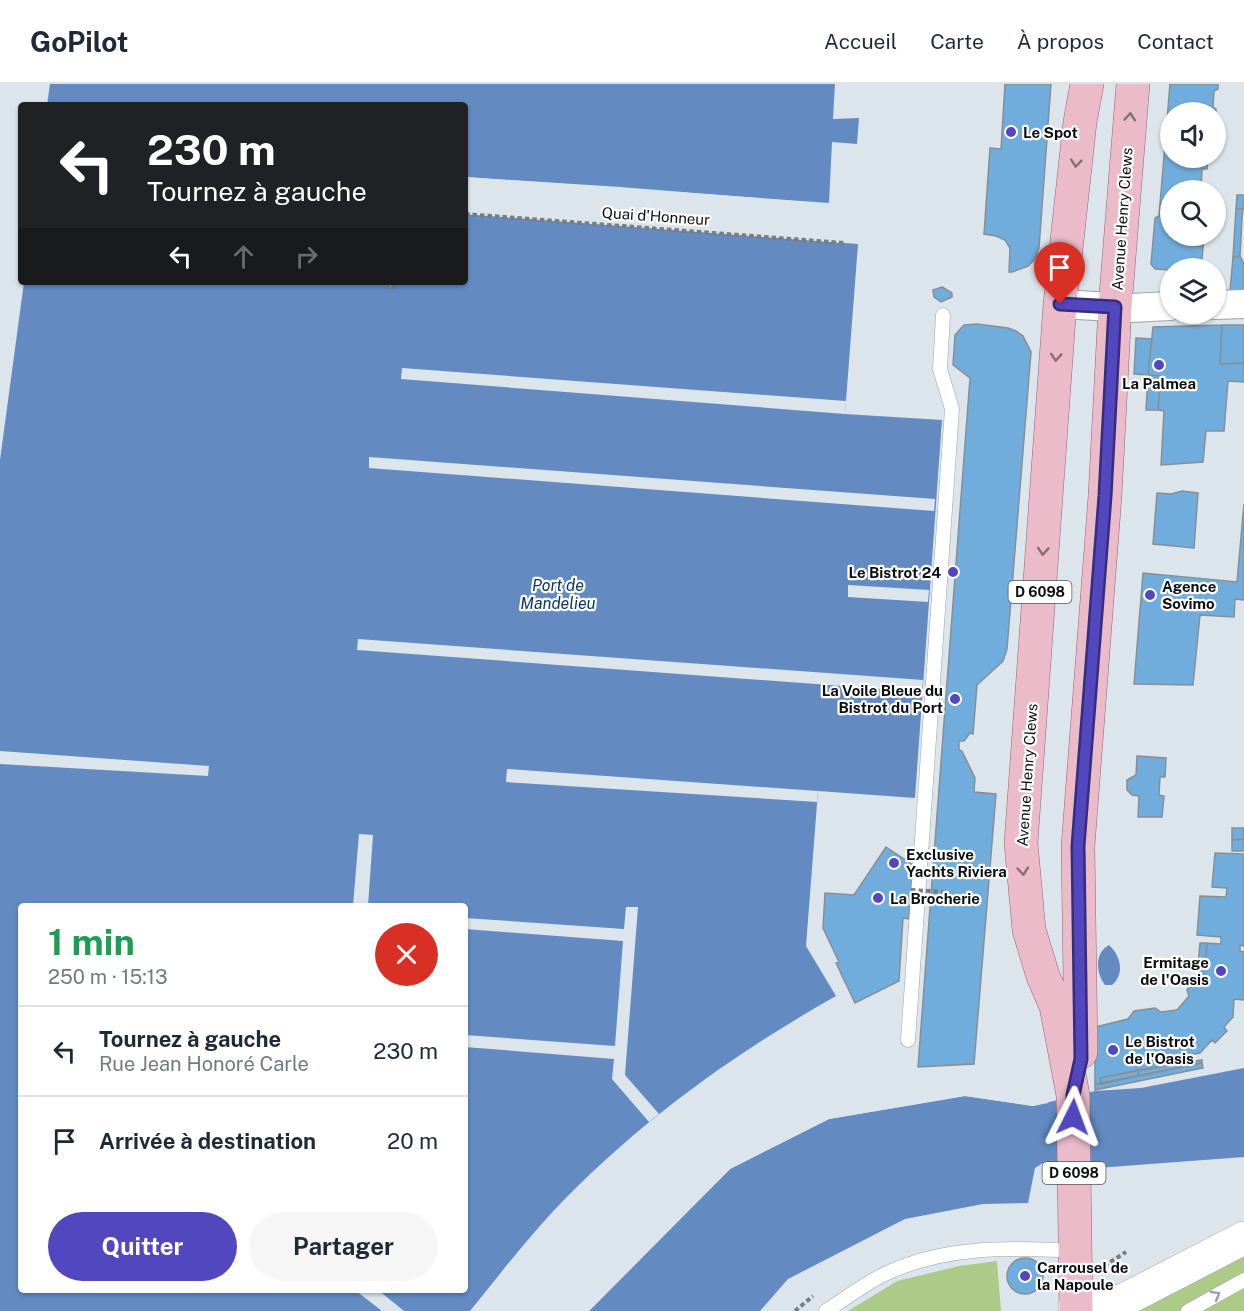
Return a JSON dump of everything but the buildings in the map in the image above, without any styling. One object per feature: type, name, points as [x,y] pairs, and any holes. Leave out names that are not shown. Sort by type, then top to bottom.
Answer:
[{"type":"main road","name":"Avenue Henry Clews","points":[[1073,1095],[1056,1006],[1043,976],[1029,930],[1021,843],[1060,304],[1080,122],[1087,84]]},
{"type":"main road","name":"Avenue Henry Clews","points":[[1073,1095],[1081,1059],[1078,846],[1105,496],[1115,307],[1132,84]]},
{"type":"main road","name":"D 6098","points":[[1073,1095],[1075,1309]]},
{"type":"street","points":[[1060,304],[1160,306]]},
{"type":"street","points":[[1226,305],[1244,304]]},
{"type":"street","points":[[1075,1309],[1124,1300],[1244,1238]]},
{"type":"lane","points":[[908,1040],[952,409],[940,369],[943,315]]},
{"type":"lane","points":[[826,1311],[883,1275],[909,1263],[956,1253],[1009,1249],[1074,1251]]},
{"type":"lane","points":[[1188,1311],[1244,1280]]},
{"type":"path","name":"Quai d'Honneur","points":[[468,214],[844,243]]},
{"type":"path","points":[[911,890],[947,892]]},
{"type":"path","points":[[1109,1264],[1126,1252]]},
{"type":"green space","points":[[1244,1251],[1244,1311],[1133,1311]]},
{"type":"green space","points":[[997,1261],[1001,1311],[848,1311],[897,1281],[959,1266]]},
{"type":"water","points":[[50,84],[835,84],[833,119],[859,118],[857,144],[832,142],[829,203],[468,177],[468,102],[47,102]]},
{"type":"water","name":"Port de Mandelieu","points":[[468,214],[858,244],[845,414],[942,420],[915,798],[818,791],[806,946],[836,996],[717,1071],[641,1129],[571,1193],[539,1227],[470,1311],[0,1311],[0,460],[24,285],[390,285],[392,287],[394,285],[468,285]]},
{"type":"water","points":[[1109,945],[1119,960],[1120,970],[1119,976],[1112,985],[1105,985],[1098,969],[1098,963],[1101,953]]},
{"type":"water","points":[[1244,1068],[1244,1157],[1097,1168],[1043,1163],[1035,1168],[1028,1203],[983,1204],[905,1219],[788,1279],[760,1311],[589,1311],[730,1169],[829,1119],[965,1096],[1033,1106],[1095,1091],[1141,1088]]},
{"type":"pier","points":[[468,177],[832,204],[829,206],[468,180]]},
{"type":"pier","points":[[468,211],[845,240],[844,243],[468,214]]},
{"type":"pier","points":[[402,368],[846,401],[845,414],[401,379]]},
{"type":"pier","points":[[369,457],[935,499],[934,511],[369,468]]},
{"type":"pier","points":[[848,585],[929,590],[928,602],[848,597]]},
{"type":"pier","points":[[358,639],[923,680],[922,692],[357,650]]},
{"type":"pier","points":[[0,751],[209,766],[208,776],[0,764]]},
{"type":"pier","points":[[507,769],[818,791],[817,802],[506,782]]},
{"type":"pier","points":[[359,834],[373,835],[368,903],[353,903]]},
{"type":"pier","points":[[626,907],[638,907],[625,1075],[659,1114],[649,1122],[612,1079],[614,1059],[468,1047],[468,1035],[615,1046],[623,941],[468,929],[468,918],[624,929]]},
{"type":"pier","points":[[964,1093],[1033,1103],[1048,1100],[1048,1103],[1033,1106],[965,1096],[829,1119],[730,1169],[589,1311],[586,1311],[728,1166],[828,1116]]},
{"type":"pier","points":[[359,1293],[382,1293],[404,1311],[382,1311]]},
{"type":"place","name":"Le Spot","points":[[1011,132]]},
{"type":"place","name":"La Palmea","points":[[1159,365]]},
{"type":"place","name":"Le Bistrot 24","points":[[953,572]]},
{"type":"place","name":"Agence Sovimo","points":[[1150,595]]},
{"type":"place","name":"La Voile Bleue du Bistrot du Port","points":[[955,699]]},
{"type":"place","name":"Exclusive Yachts Riviera","points":[[894,863]]},
{"type":"place","name":"La Brocherie","points":[[878,898]]},
{"type":"place","name":"Ermitage de l'Oasis","points":[[1221,971]]},
{"type":"place","name":"Le Bistrot de l'Oasis","points":[[1113,1050]]},
{"type":"place","name":"Carrousel de la Napoule","points":[[1025,1276]]},
{"type":"route","points":[[1060,304],[1115,307],[1105,496],[1078,846],[1081,1059],[1073,1095],[1073,1117]]}]
